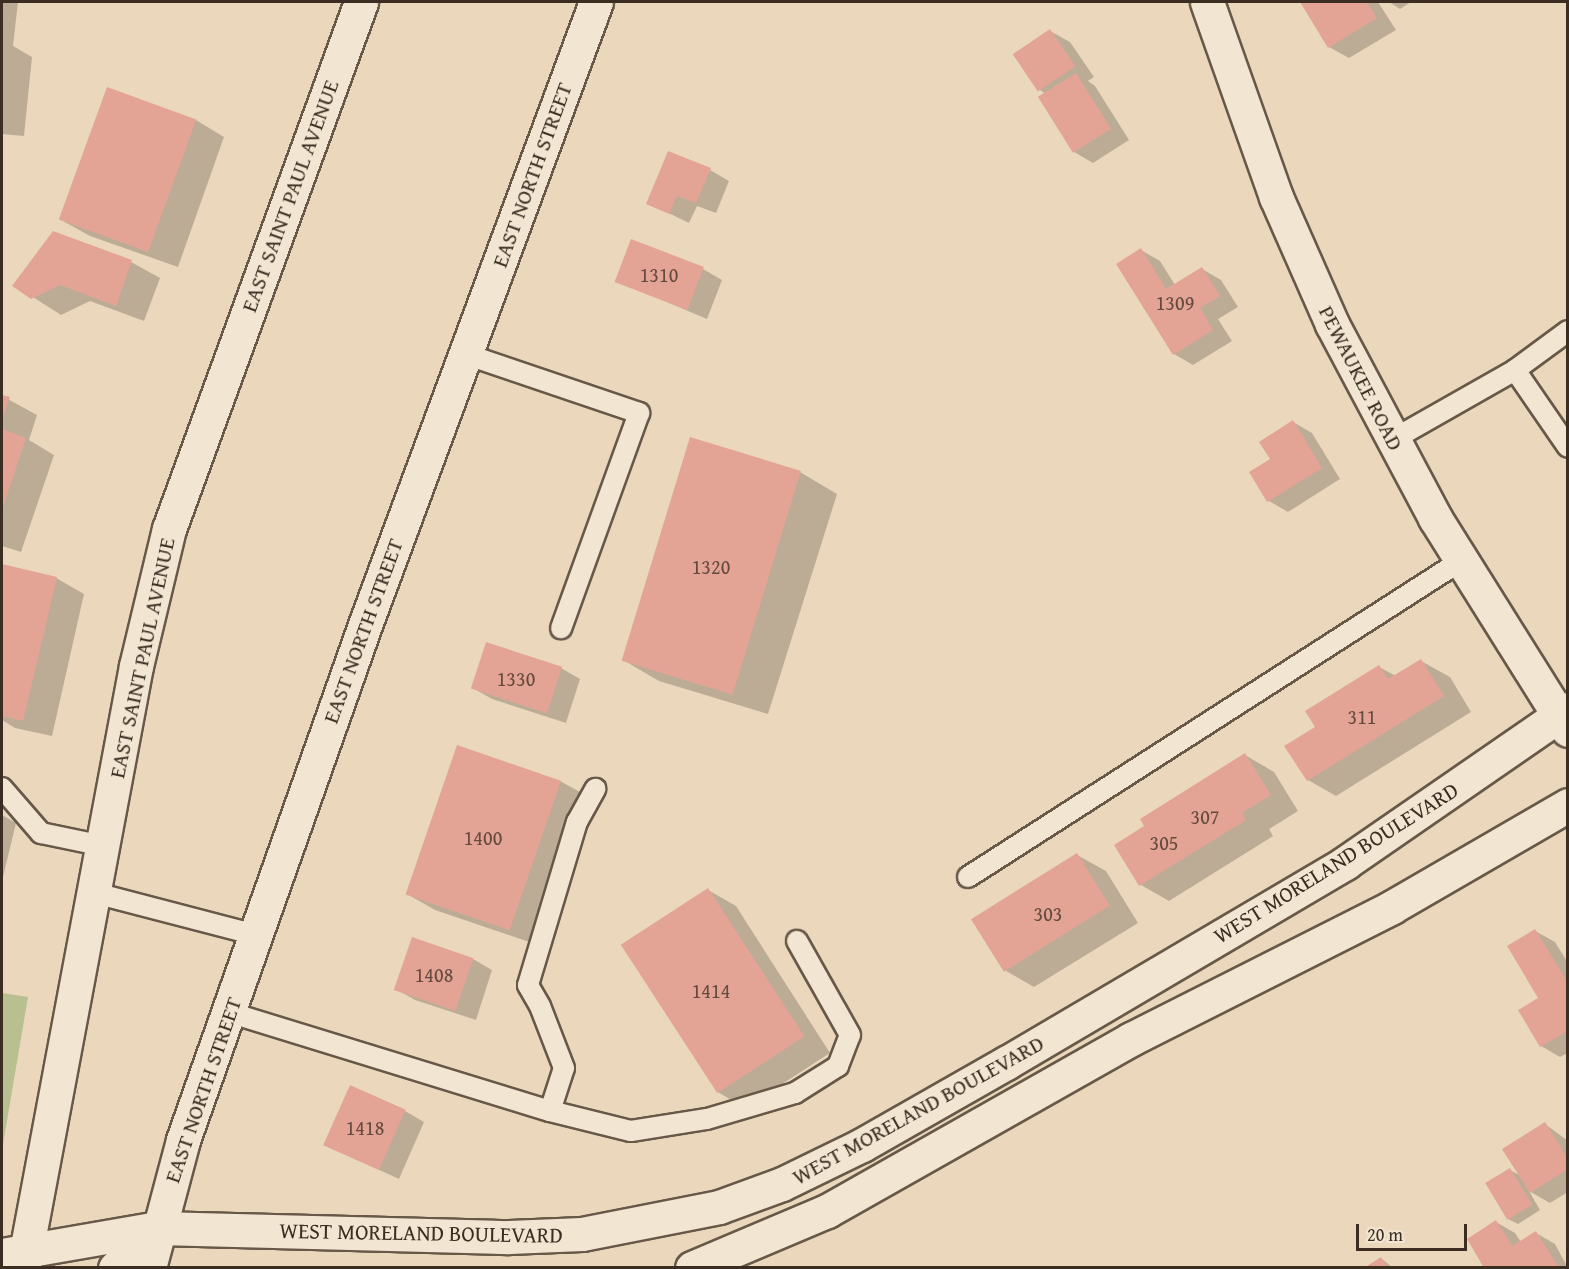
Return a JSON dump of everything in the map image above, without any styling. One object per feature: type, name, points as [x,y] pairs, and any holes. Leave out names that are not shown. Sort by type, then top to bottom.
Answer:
[{"type":"main road","name":"EAST SAINT PAUL AVENUE","points":[[25,1259],[136,666],[169,529],[361,2]]},
{"type":"main road","name":"EAST NORTH STREET","points":[[149,1268],[183,1140],[228,1012],[465,354],[596,2]]},
{"type":"main road","name":"PEWAUKEE ROAD","points":[[1207,2],[1276,197],[1332,324],[1392,440],[1462,560],[1564,718]]},
{"type":"main road","name":"WEST MORELAND BOULEVARD","points":[[25,1259],[158,1228],[510,1237],[582,1234],[719,1207],[782,1184],[862,1145],[1006,1063],[1345,863],[1564,718]]},
{"type":"main road","name":"WEST MORELAND BOULEVARD","points":[[696,1267],[827,1211],[1160,1022],[1392,907],[1568,805]]},
{"type":"main road","points":[[114,1268],[158,1228]]},
{"type":"lane","points":[[1392,440],[1515,370],[1568,331]]},
{"type":"lane","points":[[465,354],[639,413],[561,628]]},
{"type":"lane","points":[[1515,370],[1568,447]]},
{"type":"lane","points":[[968,877],[1462,560]]},
{"type":"lane","points":[[2,788],[41,833],[104,846]]},
{"type":"lane","points":[[550,1111],[564,1068],[540,1006],[528,986],[577,822],[595,789]]},
{"type":"lane","points":[[95,893],[256,935]]},
{"type":"lane","points":[[228,1012],[550,1111],[631,1131],[642,1130],[707,1119],[795,1093],[838,1066],[850,1035],[797,941]]},
{"type":"green space","points":[[2,993],[28,997],[2,1150]]},
{"type":"building","points":[[1300,2],[1367,2],[1377,18],[1328,48]]},
{"type":"building","points":[[1050,29],[1075,66],[1038,91],[1013,54]]},
{"type":"building","points":[[1076,73],[1111,129],[1073,153],[1038,97]]},
{"type":"building","points":[[107,87],[196,119],[148,252],[59,219]]},
{"type":"building","points":[[668,151],[711,168],[696,203],[677,196],[669,214],[646,204]]},
{"type":"building","points":[[53,231],[132,260],[116,306],[60,285],[31,299],[12,286]]},
{"type":"building","points":[[631,239],[704,267],[687,310],[615,282]]},
{"type":"building","points":[[1141,248],[1166,289],[1202,267],[1220,296],[1200,308],[1213,330],[1173,355],[1116,264]]},
{"type":"building","points":[[2,395],[10,397],[2,420]]},
{"type":"building","points":[[1293,420],[1322,468],[1267,502],[1249,472],[1270,459],[1259,442]]},
{"type":"building","points":[[2,429],[26,438],[2,510]]},
{"type":"building","points":[[690,437],[801,471],[733,695],[622,661]]},
{"type":"building","points":[[2,564],[57,577],[23,721],[2,716]]},
{"type":"building","points":[[486,642],[562,667],[547,713],[471,689]]},
{"type":"building","points":[[1421,659],[1444,696],[1307,781],[1284,746],[1315,727],[1305,711],[1379,665],[1388,679]]},
{"type":"building","points":[[457,745],[561,781],[510,930],[406,894]]},
{"type":"building","points":[[1245,753],[1271,795],[1242,813],[1246,820],[1139,886],[1114,845],[1144,826],[1140,819]]},
{"type":"building","points":[[1077,853],[1110,906],[1004,972],[971,919]]},
{"type":"building","points":[[708,888],[804,1036],[717,1093],[621,945]]},
{"type":"building","points":[[1535,929],[1568,983],[1568,1031],[1540,1047],[1518,1010],[1538,998],[1507,946]]},
{"type":"building","points":[[412,937],[473,958],[455,1011],[394,990]]},
{"type":"building","points":[[350,1085],[406,1110],[379,1170],[323,1145]]},
{"type":"building","points":[[1545,1122],[1568,1159],[1568,1169],[1530,1193],[1502,1149]]},
{"type":"building","points":[[1510,1168],[1532,1205],[1507,1220],[1485,1183]]},
{"type":"building","points":[[1496,1220],[1512,1246],[1536,1231],[1559,1268],[1484,1268],[1467,1239]]},
{"type":"building","points":[[1381,1257],[1388,1268],[1364,1268]]}]
